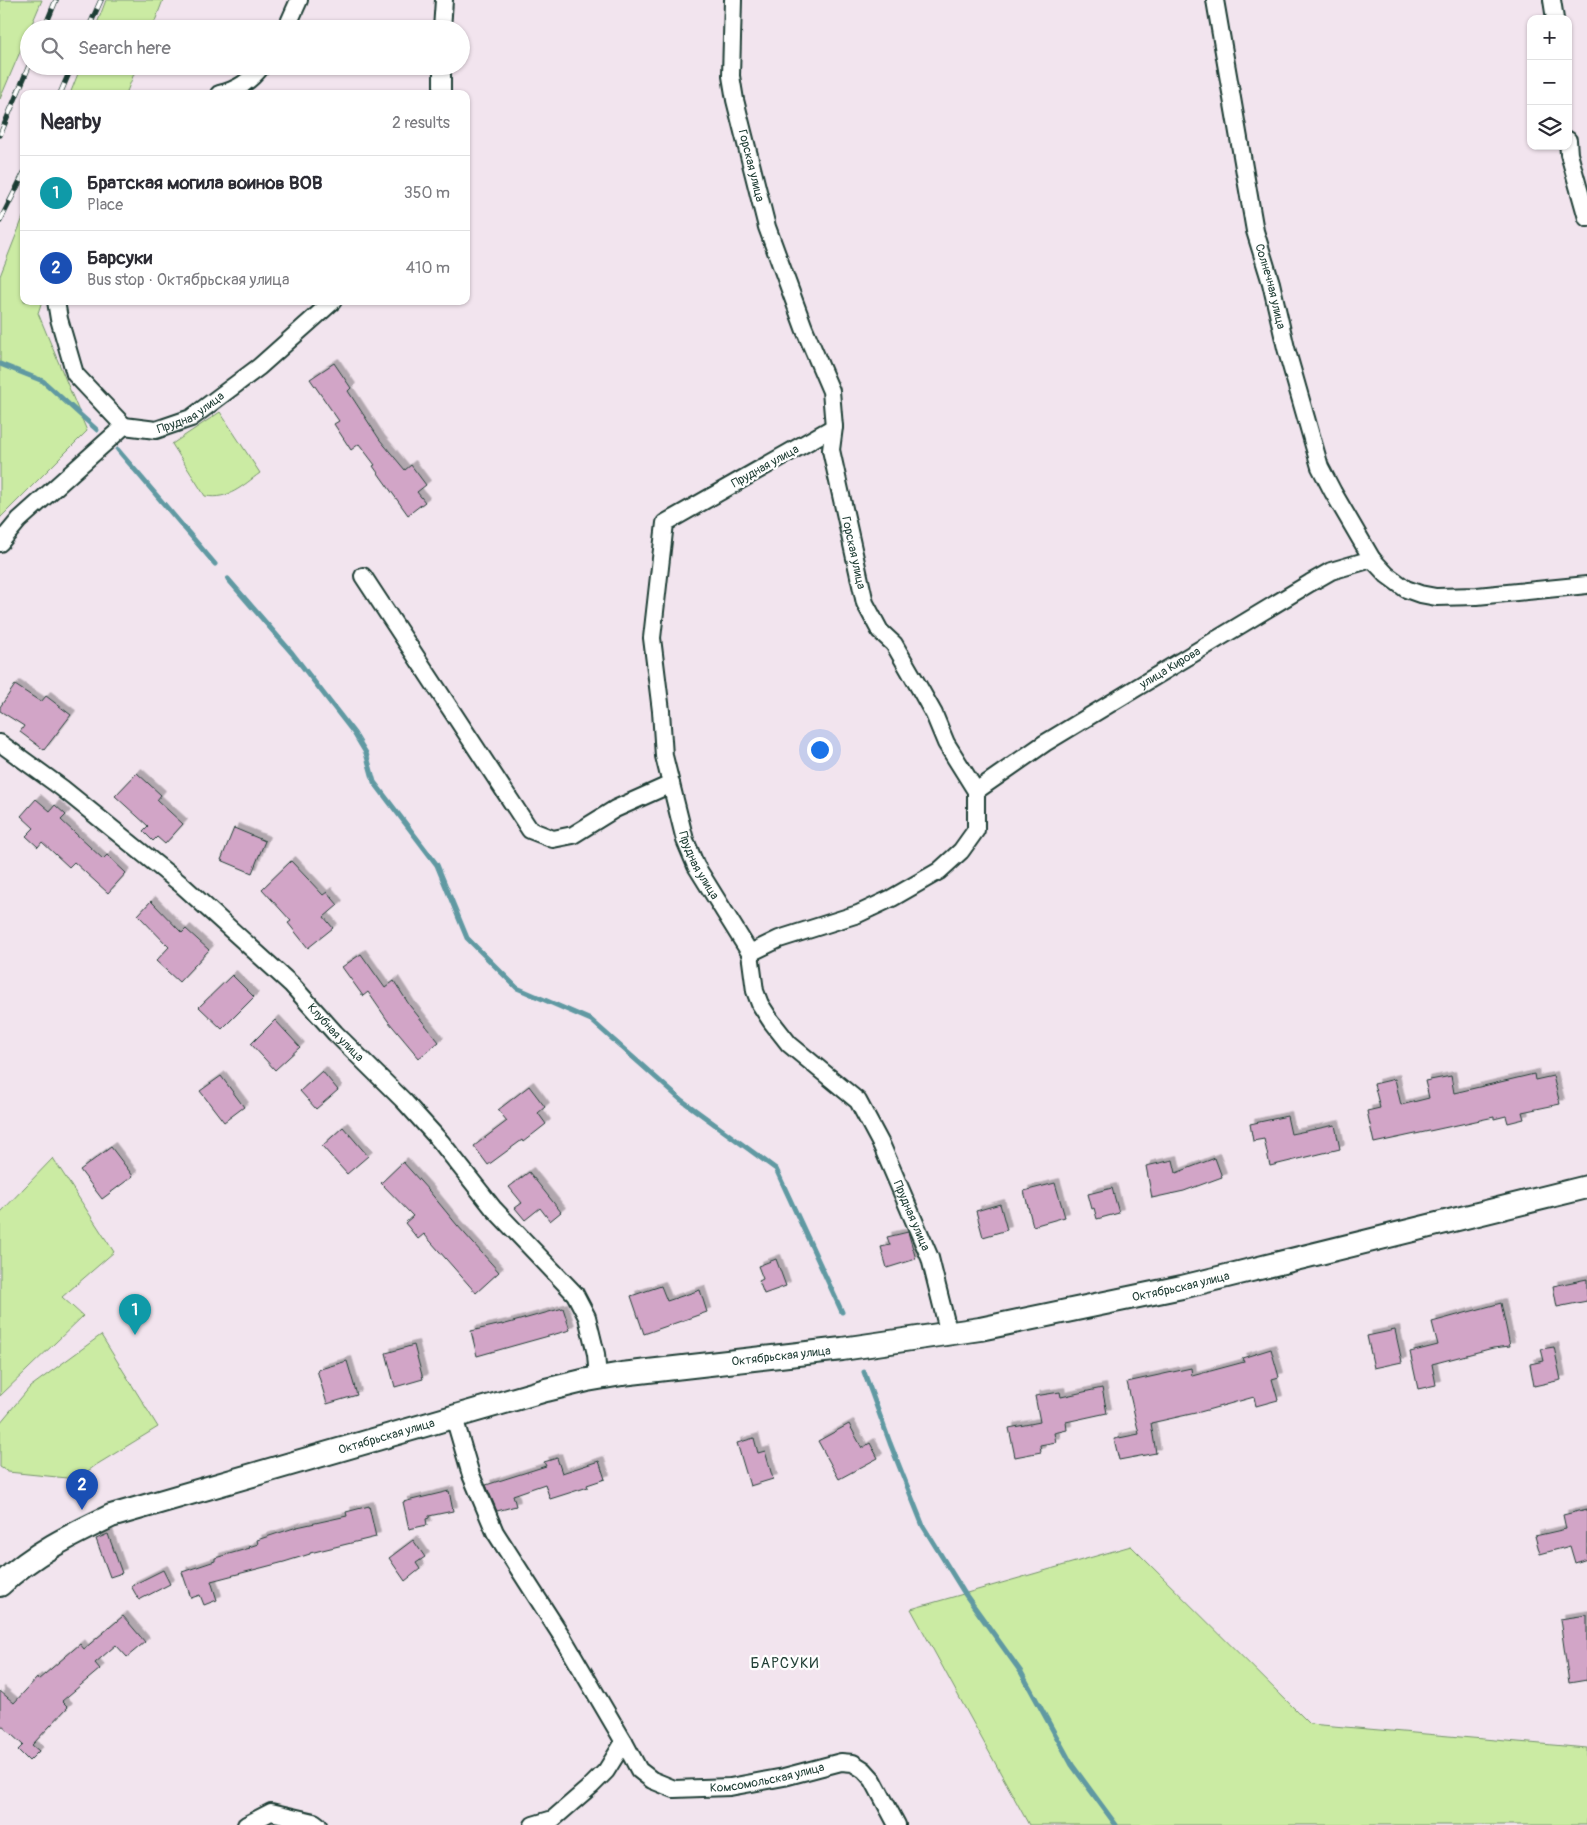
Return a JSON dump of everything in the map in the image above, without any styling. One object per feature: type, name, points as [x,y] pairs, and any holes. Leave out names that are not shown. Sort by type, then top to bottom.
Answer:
[{"type":"main road","name":"Октябрьская улица","points":[[0,1585],[64,1538],[111,1516],[546,1390],[622,1374],[732,1362],[980,1329],[1182,1287],[1587,1187]]},
{"type":"street","points":[[290,20],[300,0]]},
{"type":"street","points":[[443,20],[444,0]]},
{"type":"street","name":"Горская улица","points":[[733,0],[731,76],[767,228],[804,328],[831,391],[834,427],[831,450],[865,603],[880,631],[894,644],[934,714],[946,743],[976,791]]},
{"type":"street","name":"Солнечная улица","points":[[1215,0],[1255,231],[1271,282],[1286,348],[1320,467],[1372,559],[1387,575],[1406,589],[1436,597],[1477,596],[1587,585]]},
{"type":"street","points":[[1552,0],[1554,15]]},
{"type":"street","points":[[232,90],[251,80],[255,75]]},
{"type":"street","points":[[442,75],[442,90]]},
{"type":"street","points":[[1569,150],[1587,218]]},
{"type":"street","points":[[0,543],[18,520],[124,426],[75,374],[57,305]]},
{"type":"street","name":"Прудная улица","points":[[124,426],[156,430],[191,418],[259,366],[328,305]]},
{"type":"street","name":"Прудная улица","points":[[834,427],[665,523],[652,638],[661,711],[664,756],[685,840],[696,866],[750,953],[755,991],[760,1004],[770,1021],[789,1044],[858,1101],[882,1146],[905,1196],[930,1258],[949,1334]]},
{"type":"street","name":"улица Кирова","points":[[976,791],[1045,743],[1310,583],[1331,571],[1372,559]]},
{"type":"street","points":[[364,576],[530,830],[553,839],[573,835],[615,809],[671,784]]},
{"type":"street","name":"Клубная улица","points":[[0,744],[67,792],[182,885],[291,984],[335,1033],[404,1101],[441,1142],[492,1208],[575,1294],[586,1317],[596,1354],[598,1378]]},
{"type":"street","points":[[750,953],[779,939],[858,914],[892,898],[939,871],[961,851],[976,830],[976,791]]},
{"type":"street","points":[[454,1417],[471,1475],[495,1532],[563,1638],[624,1742],[606,1771],[555,1822],[533,1825]]},
{"type":"street","name":"Комсомольская улица","points":[[624,1742],[639,1770],[652,1780],[674,1789],[730,1787],[784,1777],[841,1762],[853,1763],[864,1770],[873,1780],[898,1825]]},
{"type":"street","points":[[246,1825],[271,1812],[314,1822],[318,1825]]},
{"type":"green space","points":[[0,0],[42,0],[34,20],[20,20],[20,52],[0,99]]},
{"type":"green space","points":[[106,0],[163,0],[155,20],[98,20]]},
{"type":"green space","points":[[77,75],[133,75],[128,90],[72,90]]},
{"type":"green space","points":[[20,225],[20,305],[41,305],[38,313],[87,431],[0,518],[0,276]]},
{"type":"green space","points":[[220,412],[260,473],[228,494],[214,497],[205,496],[172,444]]},
{"type":"green space","points":[[53,1158],[114,1252],[62,1297],[83,1316],[0,1396],[0,1213]]},
{"type":"green space","points":[[101,1335],[158,1427],[96,1465],[77,1479],[8,1472],[0,1467],[0,1423],[30,1387]]},
{"type":"green space","points":[[1131,1546],[1310,1724],[1587,1748],[1587,1825],[1029,1825],[911,1609]]},
{"type":"building","points":[[334,363],[351,388],[348,391],[380,440],[405,470],[411,465],[426,485],[417,492],[425,502],[408,515],[359,444],[351,450],[334,424],[339,421],[310,379]]},
{"type":"building","points":[[15,685],[41,702],[46,696],[71,715],[44,750],[20,732],[24,726],[0,711],[0,707]]},
{"type":"building","points":[[137,773],[161,795],[157,800],[183,824],[165,844],[157,837],[153,841],[143,831],[148,826],[115,796]]},
{"type":"building","points":[[36,799],[50,811],[55,805],[66,815],[61,820],[103,859],[107,855],[126,873],[108,893],[74,862],[69,867],[42,842],[38,847],[26,836],[34,828],[21,816]]},
{"type":"building","points":[[234,828],[265,841],[252,873],[221,860]]},
{"type":"building","points":[[291,861],[323,895],[327,892],[338,905],[324,917],[333,928],[308,948],[288,923],[291,921],[262,889]]},
{"type":"building","points":[[151,901],[182,933],[186,929],[209,950],[179,982],[156,961],[169,947],[138,915]]},
{"type":"building","points":[[361,954],[385,988],[394,981],[410,1006],[439,1042],[419,1058],[388,1021],[368,992],[363,996],[342,967]]},
{"type":"building","points":[[232,975],[254,997],[222,1029],[199,1007]]},
{"type":"building","points":[[275,1020],[300,1047],[275,1070],[251,1044]]},
{"type":"building","points":[[322,1071],[338,1090],[316,1109],[300,1091]]},
{"type":"building","points":[[1534,1074],[1535,1080],[1553,1076],[1560,1104],[1522,1112],[1524,1119],[1508,1123],[1506,1116],[1494,1119],[1494,1117],[1374,1143],[1367,1111],[1380,1108],[1374,1084],[1395,1079],[1401,1105],[1429,1098],[1425,1081],[1451,1076],[1454,1093]]},
{"type":"building","points":[[221,1076],[244,1107],[224,1122],[200,1091]]},
{"type":"building","points":[[529,1086],[545,1107],[538,1113],[546,1124],[488,1165],[474,1146],[507,1121],[498,1110]]},
{"type":"building","points":[[1287,1116],[1291,1134],[1335,1125],[1340,1149],[1270,1166],[1264,1139],[1253,1141],[1250,1124]]},
{"type":"building","points":[[343,1127],[368,1156],[347,1174],[322,1146]]},
{"type":"building","points":[[111,1147],[133,1176],[102,1199],[80,1170]]},
{"type":"building","points":[[1215,1158],[1222,1177],[1184,1191],[1152,1198],[1146,1166],[1173,1160],[1176,1173]]},
{"type":"building","points":[[403,1162],[499,1272],[476,1293],[424,1234],[418,1239],[405,1223],[413,1216],[381,1183]]},
{"type":"building","points":[[529,1172],[561,1212],[550,1221],[540,1208],[525,1220],[515,1208],[522,1203],[509,1187]]},
{"type":"building","points":[[1055,1183],[1065,1217],[1033,1226],[1024,1191]]},
{"type":"building","points":[[1112,1188],[1119,1213],[1097,1219],[1088,1194]]},
{"type":"building","points":[[1000,1204],[1007,1230],[983,1237],[976,1211]]},
{"type":"building","points":[[908,1232],[916,1259],[887,1268],[881,1247],[890,1245],[887,1237]]},
{"type":"building","points":[[776,1259],[786,1286],[764,1294],[759,1281],[763,1279],[758,1266]]},
{"type":"building","points":[[1587,1279],[1587,1301],[1557,1307],[1553,1286]]},
{"type":"building","points":[[661,1286],[667,1301],[700,1290],[707,1312],[644,1334],[631,1296]]},
{"type":"building","points":[[1501,1303],[1510,1346],[1493,1348],[1432,1364],[1436,1385],[1418,1389],[1410,1352],[1438,1345],[1432,1322]]},
{"type":"building","points":[[563,1308],[570,1330],[477,1356],[471,1331],[502,1325]]},
{"type":"building","points":[[1395,1330],[1402,1362],[1374,1368],[1367,1336]]},
{"type":"building","points":[[414,1345],[423,1379],[395,1387],[386,1353]]},
{"type":"building","points":[[1554,1347],[1561,1380],[1534,1386],[1530,1364],[1544,1361],[1541,1349]]},
{"type":"building","points":[[1271,1349],[1279,1377],[1272,1379],[1278,1400],[1256,1406],[1254,1397],[1151,1423],[1156,1453],[1119,1460],[1114,1439],[1139,1434],[1127,1382],[1191,1368],[1192,1376],[1244,1362],[1242,1358]]},
{"type":"building","points":[[347,1361],[357,1395],[327,1404],[317,1370]]},
{"type":"building","points":[[1102,1388],[1107,1413],[1066,1422],[1067,1430],[1054,1433],[1056,1442],[1040,1445],[1041,1452],[1015,1457],[1009,1428],[1040,1422],[1035,1396],[1060,1392],[1061,1397]]},
{"type":"building","points":[[849,1424],[862,1448],[870,1443],[878,1458],[839,1479],[818,1441]]},
{"type":"building","points":[[754,1438],[758,1453],[765,1451],[773,1479],[750,1486],[737,1443]]},
{"type":"building","points":[[557,1458],[562,1473],[599,1461],[605,1479],[587,1485],[588,1487],[550,1499],[545,1484],[513,1495],[516,1506],[497,1511],[486,1485],[546,1466],[544,1462]]},
{"type":"building","points":[[449,1491],[453,1511],[429,1516],[426,1519],[427,1525],[409,1529],[403,1502]]},
{"type":"building","points":[[369,1506],[376,1537],[310,1553],[284,1562],[211,1581],[217,1600],[204,1605],[200,1595],[191,1598],[182,1572],[215,1561],[215,1558],[250,1548],[258,1544],[257,1540],[297,1527],[347,1516],[346,1512]]},
{"type":"building","points":[[1587,1509],[1587,1559],[1575,1563],[1570,1546],[1540,1554],[1535,1536],[1566,1529],[1563,1515]]},
{"type":"building","points":[[108,1534],[122,1573],[110,1577],[96,1539]]},
{"type":"building","points":[[413,1540],[425,1557],[416,1563],[420,1569],[405,1581],[389,1558]]},
{"type":"building","points":[[163,1570],[170,1584],[139,1600],[131,1586]]},
{"type":"building","points":[[1587,1615],[1587,1680],[1569,1683],[1560,1619]]},
{"type":"building","points":[[123,1616],[145,1642],[127,1657],[116,1645],[95,1663],[100,1669],[62,1701],[68,1707],[32,1745],[39,1751],[29,1761],[18,1750],[23,1745],[0,1724],[0,1691],[14,1703],[37,1678],[38,1680],[80,1644],[84,1649]]},
{"type":"waterway","points":[[0,364],[43,381],[97,430]]},
{"type":"waterway","points":[[118,450],[215,564]]},
{"type":"waterway","points":[[228,579],[292,653],[354,733],[366,753],[374,782],[437,865],[467,938],[517,988],[591,1020],[680,1099],[776,1169],[842,1312]]},
{"type":"waterway","points":[[864,1372],[923,1526],[965,1594],[1021,1672],[1072,1765],[1116,1825]]},
{"type":"railway","points":[[48,20],[56,0]]},
{"type":"railway","points":[[92,20],[101,0]]},
{"type":"railway","points":[[0,135],[25,75]]},
{"type":"railway","points":[[62,90],[68,75]]},
{"type":"railway","points":[[0,221],[20,181]]},
{"type":"place","name":"Братская могила воинов ВОВ","points":[[135,1335]]},
{"type":"place","name":"Барсуки","points":[[82,1510]]},
{"type":"district","name":"БАРСУКИ","points":[[785,1663]]}]
